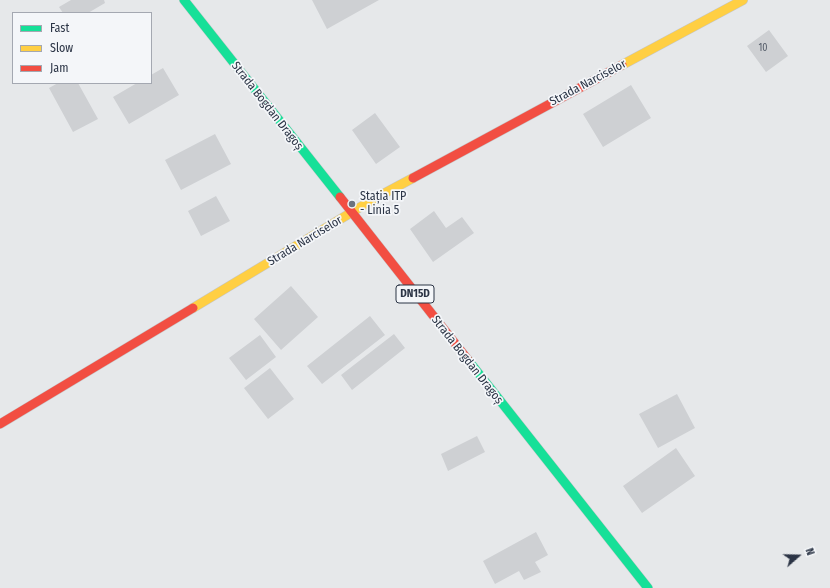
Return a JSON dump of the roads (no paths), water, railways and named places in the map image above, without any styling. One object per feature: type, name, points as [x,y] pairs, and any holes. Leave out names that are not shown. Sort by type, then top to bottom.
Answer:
[{"type":"street","name":"Strada Bogdan Dragoș","points":[[184,0],[648,588]]},
{"type":"street","name":"Strada Narciselor","points":[[0,424],[372,200],[743,0]]},
{"type":"place","name":"Stația ITP - Linia 5","points":[[352,204]]}]
